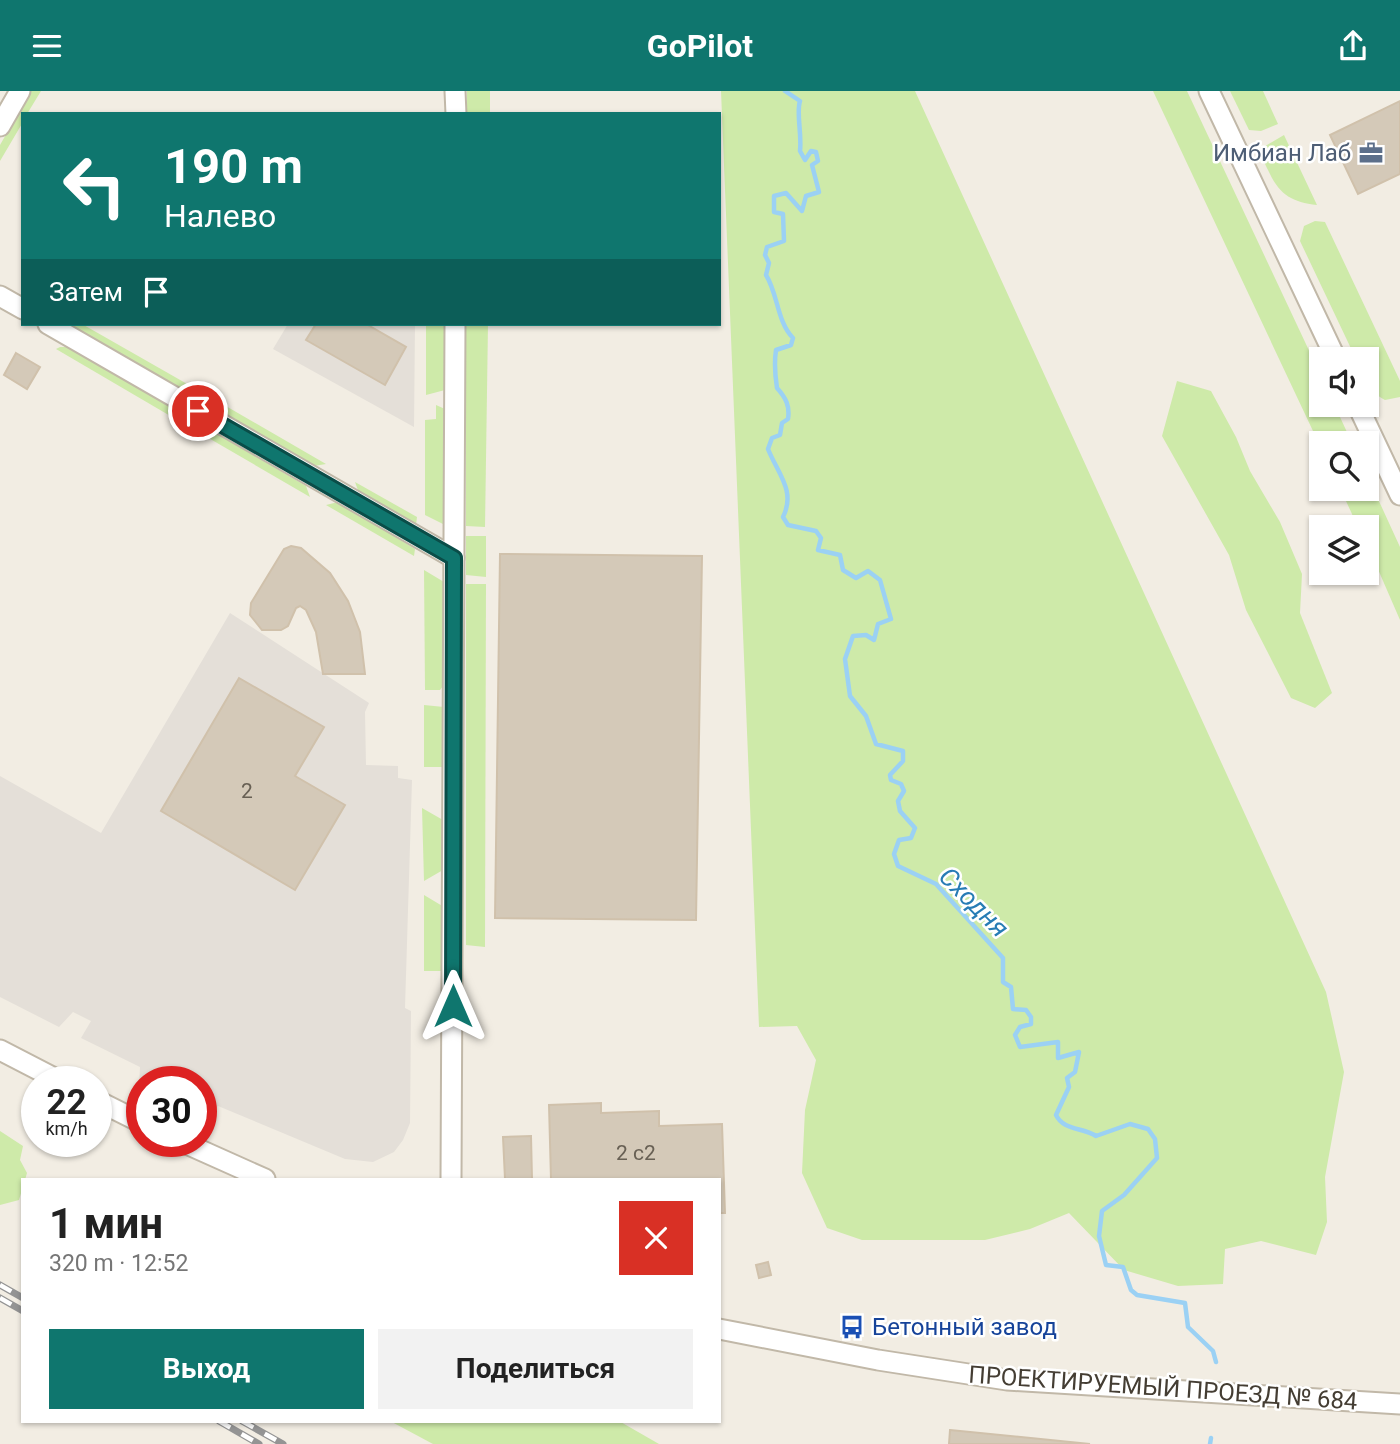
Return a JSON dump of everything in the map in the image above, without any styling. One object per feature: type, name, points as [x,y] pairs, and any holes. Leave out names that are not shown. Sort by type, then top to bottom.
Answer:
[{"type":"street","points":[[0,125],[20,91]]},
{"type":"street","points":[[455,91],[456,112]]},
{"type":"street","points":[[1209,91],[1330,347]]},
{"type":"street","points":[[0,296],[21,308]]},
{"type":"street","points":[[51,326],[454,558]]},
{"type":"street","points":[[451,1178],[455,326]]},
{"type":"street","points":[[1363,417],[1400,495]]},
{"type":"street","points":[[0,1049],[32,1066]]},
{"type":"street","points":[[216,1157],[263,1178]]},
{"type":"street","name":"ПРОЕКТИРУЕМЫЙ ПРОЕЗД № 684","points":[[721,1329],[878,1360],[1007,1380],[1400,1405]]},
{"type":"shaded area","points":[[287,326],[415,326],[414,427],[273,349]]},
{"type":"shaded area","points":[[230,613],[369,703],[365,712],[366,765],[398,766],[398,778],[412,780],[405,1008],[411,1011],[410,1123],[394,1152],[373,1162],[345,1159],[217,1107],[217,1066],[138,1066],[81,1038],[91,1021],[73,1012],[59,1027],[0,997],[0,776],[101,833]]},
{"type":"green space","points":[[31,91],[41,91],[28,112],[21,112],[21,125],[0,161],[0,145]]},
{"type":"green space","points":[[467,91],[490,91],[490,112],[467,112]]},
{"type":"green space","points":[[721,91],[915,91],[1326,992],[1344,1072],[1325,1177],[1327,1222],[1316,1255],[1261,1241],[1225,1249],[1223,1284],[1178,1286],[1124,1270],[1069,1213],[1030,1229],[985,1240],[862,1240],[827,1228],[802,1173],[805,1110],[816,1060],[797,1026],[759,1027]]},
{"type":"green space","points":[[1153,91],[1187,91],[1309,350],[1309,417],[1340,417],[1346,431],[1313,431]]},
{"type":"green space","points":[[1230,91],[1263,91],[1278,124],[1261,131],[1249,130]]},
{"type":"green space","points":[[1284,135],[1317,205],[1300,202],[1281,191],[1265,164],[1262,148]]},
{"type":"green space","points":[[1315,221],[1325,222],[1400,381],[1400,397],[1385,400],[1379,396],[1379,347],[1350,347],[1300,241],[1304,226]]},
{"type":"green space","points":[[70,326],[86,326],[203,393],[199,400]]},
{"type":"green space","points":[[426,326],[445,326],[445,390],[426,395]]},
{"type":"green space","points":[[466,326],[488,326],[485,527],[466,526]]},
{"type":"green space","points":[[67,347],[188,417],[184,424],[56,349]]},
{"type":"green space","points":[[1177,381],[1211,391],[1236,437],[1250,471],[1280,522],[1302,574],[1300,613],[1332,693],[1315,708],[1291,698],[1246,610],[1229,555],[1162,436]]},
{"type":"green space","points":[[212,398],[326,464],[314,466],[208,406]]},
{"type":"green space","points":[[436,405],[445,409],[443,524],[425,515],[425,420],[436,419]]},
{"type":"green space","points":[[197,422],[306,486],[310,497],[193,429]]},
{"type":"green space","points":[[355,482],[417,517],[416,525],[359,493]]},
{"type":"green space","points":[[1346,501],[1379,501],[1400,547],[1400,620],[1379,572],[1379,515],[1352,515]]},
{"type":"green space","points":[[338,502],[415,549],[414,556],[326,505]]},
{"type":"green space","points":[[466,536],[486,536],[486,577],[466,575]]},
{"type":"green space","points":[[424,570],[444,582],[443,686],[440,690],[425,690]]},
{"type":"green space","points":[[466,584],[486,584],[485,947],[466,945]]},
{"type":"green space","points":[[424,705],[444,707],[444,767],[424,767]]},
{"type":"green space","points":[[422,808],[443,820],[443,870],[424,881]]},
{"type":"green space","points":[[424,895],[444,907],[443,971],[424,971]]},
{"type":"green space","points":[[0,1131],[21,1145],[20,1160],[27,1173],[26,1178],[21,1178],[19,1200],[0,1205]]},
{"type":"green space","points":[[394,1423],[622,1423],[659,1444],[433,1444]]},
{"type":"building","points":[[1400,101],[1400,174],[1358,194],[1330,135]]},
{"type":"building","points":[[315,326],[369,326],[406,347],[385,385],[306,340]]},
{"type":"building","points":[[16,353],[40,367],[27,389],[4,375]]},
{"type":"building","points":[[291,546],[301,548],[330,573],[348,601],[360,632],[365,674],[323,674],[316,632],[306,610],[300,606],[296,608],[288,626],[281,630],[262,630],[250,615],[251,603],[284,549]]},
{"type":"building","points":[[500,554],[702,556],[696,920],[495,918]]},
{"type":"building","points":[[239,678],[324,727],[295,776],[345,805],[295,890],[161,811]]},
{"type":"building","points":[[601,1103],[601,1113],[659,1111],[659,1126],[722,1124],[725,1213],[721,1213],[721,1178],[551,1178],[549,1105]]},
{"type":"building","points":[[531,1136],[532,1178],[505,1178],[503,1137]]},
{"type":"building","points":[[768,1262],[771,1275],[759,1278],[756,1265]]},
{"type":"building","points":[[950,1430],[1090,1444],[949,1444]]},
{"type":"waterway","name":"Сходня","points":[[785,91],[800,101],[800,151],[805,160],[811,151],[816,152],[818,161],[812,165],[819,192],[806,196],[802,211],[786,193],[774,196],[774,212],[783,214],[784,241],[767,247],[765,255],[769,263],[766,275],[784,324],[793,338],[791,345],[776,350],[777,388],[787,402],[788,419],[782,423],[780,435],[772,438],[768,449],[787,491],[788,499],[783,517],[788,525],[816,531],[821,538],[818,550],[840,555],[843,570],[856,578],[868,571],[880,580],[891,619],[878,624],[874,640],[866,635],[853,636],[845,659],[850,696],[866,716],[876,744],[903,751],[903,761],[890,775],[891,780],[901,784],[904,791],[898,801],[900,811],[915,828],[911,838],[899,840],[894,854],[898,866],[936,884],[1003,958],[1003,982],[1011,987],[1013,1009],[1026,1010],[1031,1017],[1031,1024],[1020,1027],[1015,1035],[1020,1047],[1058,1042],[1058,1058],[1079,1052],[1075,1072],[1067,1078],[1069,1087],[1056,1115],[1059,1120],[1096,1136],[1130,1124],[1148,1129],[1155,1139],[1157,1158],[1124,1195],[1102,1211],[1099,1236],[1106,1265],[1123,1267],[1131,1290],[1137,1295],[1185,1303],[1188,1327],[1213,1351],[1216,1362]]},
{"type":"waterway","name":"Сходня","points":[[1210,1444],[1211,1438]]},
{"type":"railway","points":[[0,1285],[21,1297]]},
{"type":"railway","points":[[0,1298],[21,1310]]},
{"type":"railway","points":[[222,1423],[259,1444]]},
{"type":"railway","points":[[246,1423],[283,1444]]},
{"type":"place","name":"Имбиан Лаб","points":[[1371,153]]},
{"type":"place","name":"Бетонный завод","points":[[852,1327]]},
{"type":"route","points":[[198,411],[454,558],[453,1006]]}]
